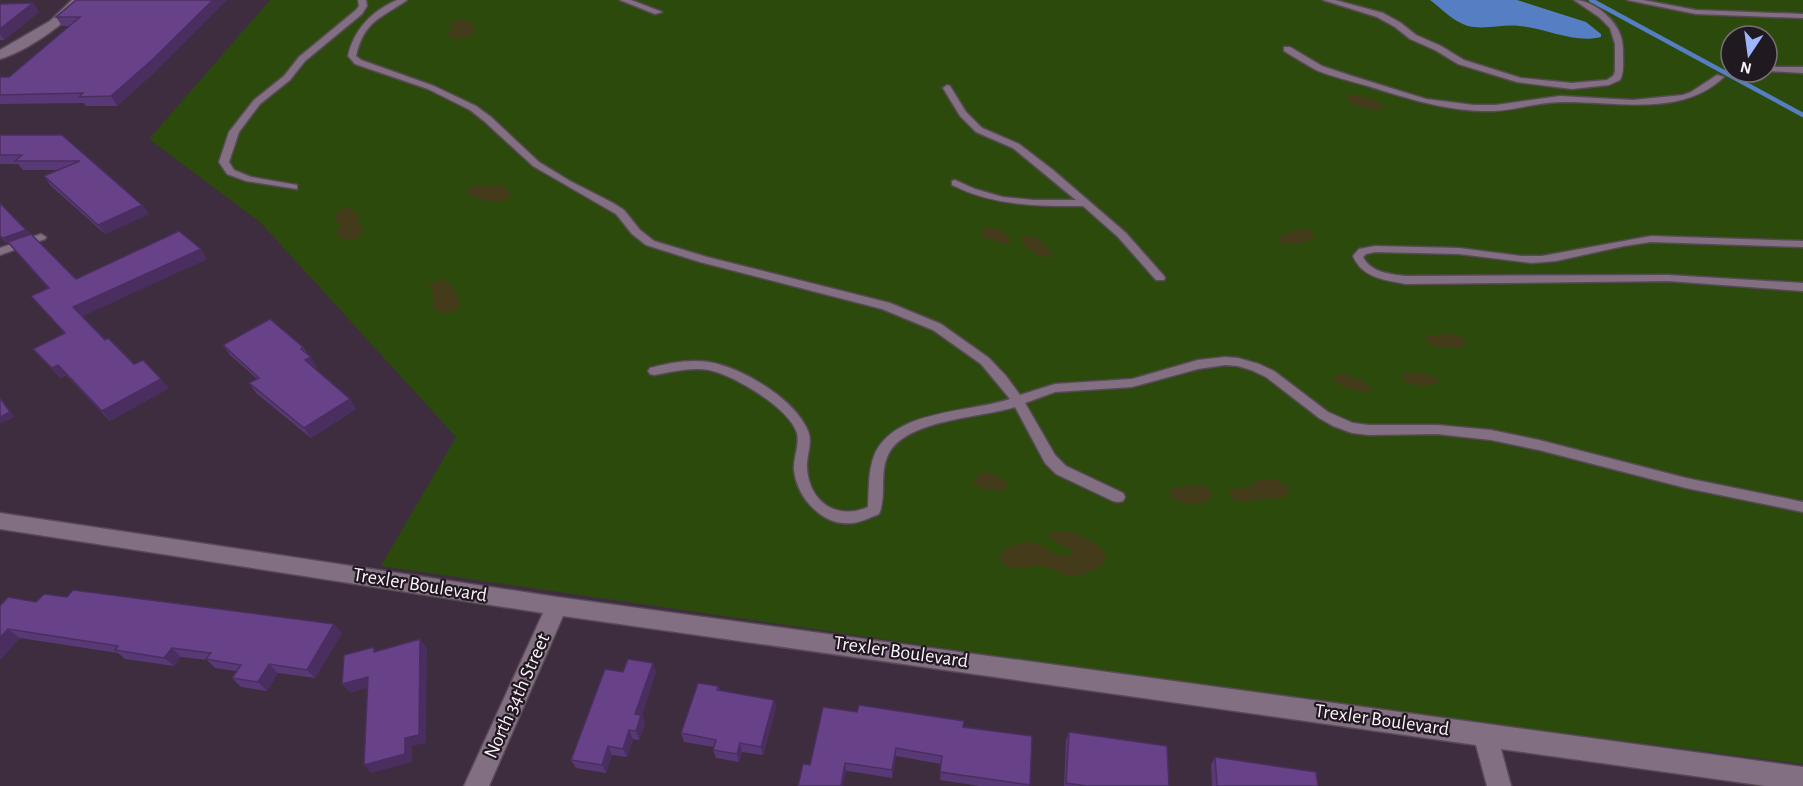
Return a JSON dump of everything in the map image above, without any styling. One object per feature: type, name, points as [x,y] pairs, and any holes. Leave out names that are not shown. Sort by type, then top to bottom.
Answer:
[{"type":"street","points":[[0,55],[53,24],[69,12],[78,0]]},
{"type":"street","name":"Trexler Boulevard","points":[[0,521],[557,606],[1803,779]]},
{"type":"street","name":"North 34th Street","points":[[476,786],[557,606]]},
{"type":"street","points":[[1485,734],[1499,786]]},
{"type":"lane","points":[[294,187],[249,179],[230,172],[224,162],[229,145],[243,118],[257,102],[287,78],[302,59],[359,12],[363,6],[362,0]]},
{"type":"lane","points":[[403,0],[377,15],[361,31],[354,43],[352,56],[358,62],[416,82],[470,106],[494,123],[528,158],[548,172],[620,212],[636,232],[650,243],[704,260],[866,300],[937,327],[985,361],[1018,401],[1043,447],[1061,470],[1118,498]]},
{"type":"lane","points":[[624,0],[658,12]]},
{"type":"lane","points":[[1327,0],[1380,15],[1413,37],[1461,62],[1520,80],[1554,86],[1609,82],[1617,78],[1620,72],[1618,54],[1621,47],[1617,32],[1603,17],[1578,0]]},
{"type":"lane","points":[[1631,0],[1696,12],[1803,16]]},
{"type":"lane","points":[[1287,49],[1319,68],[1340,75],[1425,101],[1474,108],[1496,108],[1560,99],[1633,103],[1684,97],[1694,94],[1719,78]]},
{"type":"lane","points":[[1779,69],[1803,70]]},
{"type":"lane","points":[[947,88],[963,114],[980,130],[1016,146],[1122,235],[1160,278]]},
{"type":"lane","points":[[955,183],[976,195],[1001,201],[1034,204],[1085,203]]},
{"type":"lane","points":[[0,252],[41,237]]},
{"type":"lane","points":[[1803,244],[1651,239],[1633,240],[1578,254],[1540,259],[1506,258],[1460,251],[1375,249],[1364,251],[1358,256],[1367,269],[1382,276],[1406,280],[1668,278],[1803,288]]},
{"type":"lane","points":[[654,371],[693,364],[711,366],[731,373],[766,394],[795,420],[802,433],[804,446],[800,465],[802,480],[818,506],[836,517],[852,518],[874,510],[879,457],[887,444],[900,432],[927,423],[1018,401],[1054,388],[1132,383],[1213,362],[1237,362],[1256,367],[1277,378],[1302,396],[1324,416],[1337,424],[1354,429],[1371,431],[1418,428],[1491,435],[1713,490],[1803,507]]},
{"type":"green space","points":[[270,0],[1803,0],[1803,764],[1238,691],[381,566],[456,437],[260,222],[149,139]]},
{"type":"sand","points":[[462,19],[474,24],[473,36],[457,39],[446,35],[449,31],[456,29],[450,27],[450,24]]},
{"type":"sand","points":[[1350,94],[1370,98],[1383,105],[1384,108],[1370,109],[1359,106],[1347,99]]},
{"type":"sand","points":[[504,186],[511,194],[502,201],[491,202],[467,194],[466,191],[470,187]]},
{"type":"sand","points":[[349,207],[357,213],[363,232],[354,239],[344,239],[337,236],[340,225],[334,219],[339,210]]},
{"type":"sand","points":[[999,228],[1011,241],[1006,244],[982,237],[981,229]]},
{"type":"sand","points":[[1308,229],[1314,235],[1314,238],[1310,240],[1291,244],[1278,241],[1287,233]]},
{"type":"sand","points":[[1024,236],[1036,237],[1053,253],[1046,257],[1036,255],[1023,244]]},
{"type":"sand","points":[[441,279],[452,286],[457,294],[459,307],[454,312],[443,313],[433,308],[434,293],[429,285]]},
{"type":"sand","points":[[1453,334],[1465,339],[1466,343],[1461,348],[1437,347],[1425,341],[1427,335]]},
{"type":"sand","points":[[1341,373],[1363,381],[1373,391],[1353,390],[1334,381],[1334,376]]},
{"type":"sand","points":[[1423,373],[1438,379],[1438,383],[1418,385],[1409,383],[1401,377],[1404,374]]},
{"type":"sand","points":[[982,472],[993,473],[1010,485],[1001,491],[983,489],[974,483],[974,479]]},
{"type":"sand","points":[[1276,480],[1289,487],[1287,495],[1240,502],[1232,498],[1229,493],[1232,489],[1248,488],[1256,481]]},
{"type":"sand","points":[[1199,485],[1211,490],[1212,495],[1206,503],[1184,504],[1170,497],[1171,488]]},
{"type":"sand","points":[[1058,531],[1078,534],[1097,544],[1106,553],[1103,564],[1088,573],[1070,575],[1043,566],[1008,567],[999,557],[1005,548],[1029,542],[1041,545],[1059,555],[1072,555],[1072,551],[1048,537],[1048,534]]},
{"type":"water","points":[[1430,0],[1517,0],[1586,22],[1601,34],[1601,37],[1581,39],[1519,26],[1468,26],[1453,18]]},
{"type":"building","points":[[76,0],[213,0],[152,60],[111,96],[79,97],[83,93],[0,95],[0,77],[9,77],[80,17],[56,17]]},
{"type":"building","points":[[33,3],[0,29],[0,4]]},
{"type":"building","points":[[0,135],[62,135],[142,205],[98,225],[44,176],[80,161],[15,161],[22,155],[0,155]]},
{"type":"building","points":[[0,203],[26,230],[3,238],[0,236]]},
{"type":"building","points":[[179,231],[201,249],[73,307],[105,340],[108,338],[134,364],[143,360],[161,379],[102,411],[58,365],[52,368],[33,349],[65,333],[31,296],[49,288],[8,242],[31,234],[76,279]]},
{"type":"building","points":[[270,319],[303,347],[301,349],[311,357],[305,360],[350,399],[304,428],[249,383],[259,378],[223,345]]},
{"type":"building","points":[[0,398],[10,412],[0,417]]},
{"type":"building","points":[[73,590],[334,624],[307,670],[269,664],[258,682],[232,678],[241,665],[206,659],[211,653],[172,648],[164,658],[115,650],[118,646],[8,629],[0,638],[0,606],[8,597],[36,602],[44,594],[67,597]]},
{"type":"building","points":[[420,639],[419,735],[405,738],[405,754],[364,765],[368,677],[342,684],[344,655],[374,647],[374,652]]},
{"type":"building","points":[[628,659],[653,663],[635,714],[641,715],[636,731],[629,730],[623,749],[608,746],[602,765],[571,760],[605,669],[623,672]]},
{"type":"building","points":[[698,683],[718,686],[717,690],[774,700],[761,747],[740,743],[737,754],[713,750],[716,740],[681,733]]},
{"type":"building","points":[[859,705],[964,721],[963,727],[1032,736],[1030,785],[940,772],[942,756],[896,748],[892,770],[845,763],[841,786],[798,786],[803,764],[810,765],[823,707],[857,712]]},
{"type":"building","points":[[1069,732],[1167,746],[1169,786],[1087,786],[1066,783]]},
{"type":"building","points":[[1215,757],[1316,772],[1318,786],[1217,786]]},
{"type":"waterway","points":[[1591,0],[1803,115]]}]
